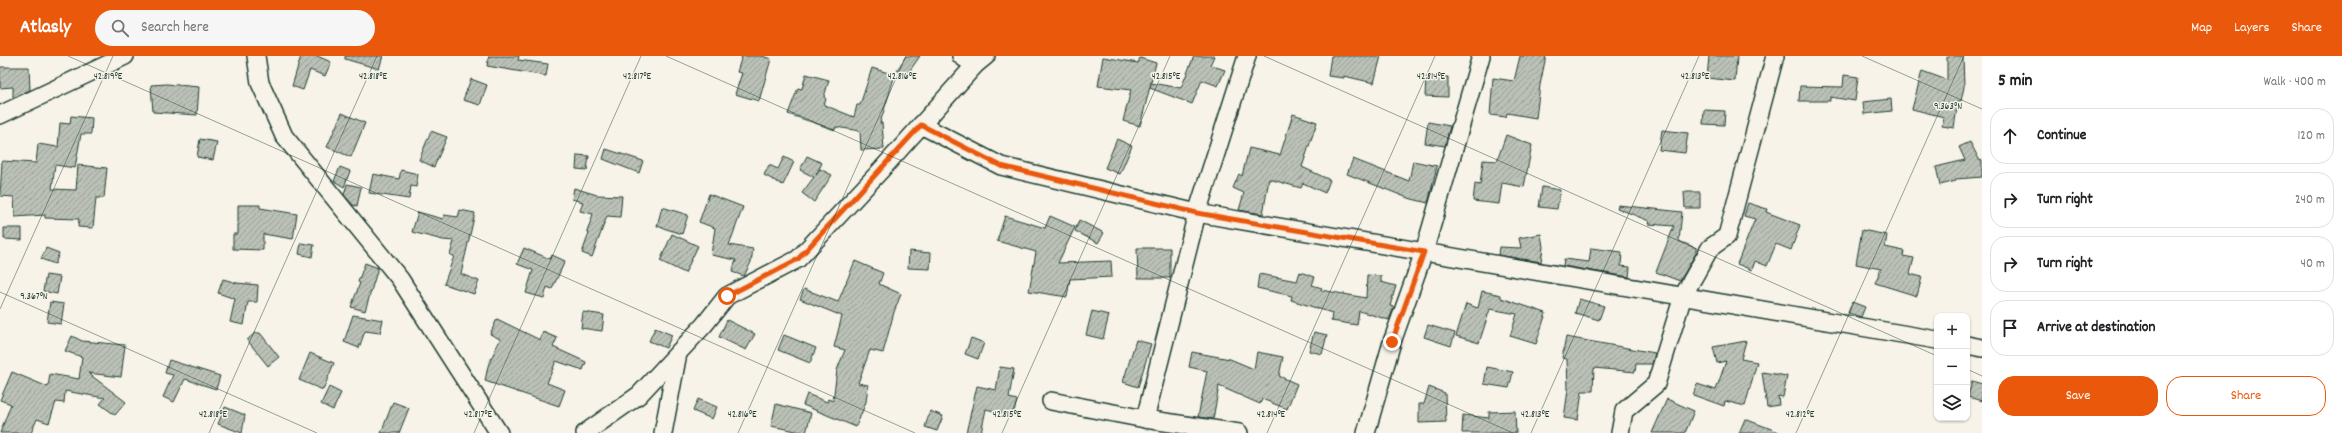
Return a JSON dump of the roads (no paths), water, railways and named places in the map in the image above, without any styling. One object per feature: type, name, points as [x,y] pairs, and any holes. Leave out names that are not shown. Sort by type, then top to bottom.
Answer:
[{"type":"street","points":[[0,115],[125,56]]},
{"type":"street","points":[[256,56],[260,83],[284,136],[400,279],[499,433]]},
{"type":"street","points":[[1145,419],[1197,213],[1248,56]]},
{"type":"street","points":[[1366,433],[1392,342],[1424,252],[1481,56]]},
{"type":"street","points":[[1620,433],[1624,411],[1656,384],[1683,296],[1710,248],[1727,236],[1775,56]]},
{"type":"street","points":[[585,433],[639,395],[727,296],[798,259],[921,125],[974,59]]},
{"type":"street","points":[[921,125],[1001,166],[1197,213],[1934,339]]},
{"type":"street","points":[[1970,346],[1982,348]]},
{"type":"street","points":[[663,433],[678,352]]},
{"type":"street","points":[[1051,401],[1145,419],[1239,433]]}]
